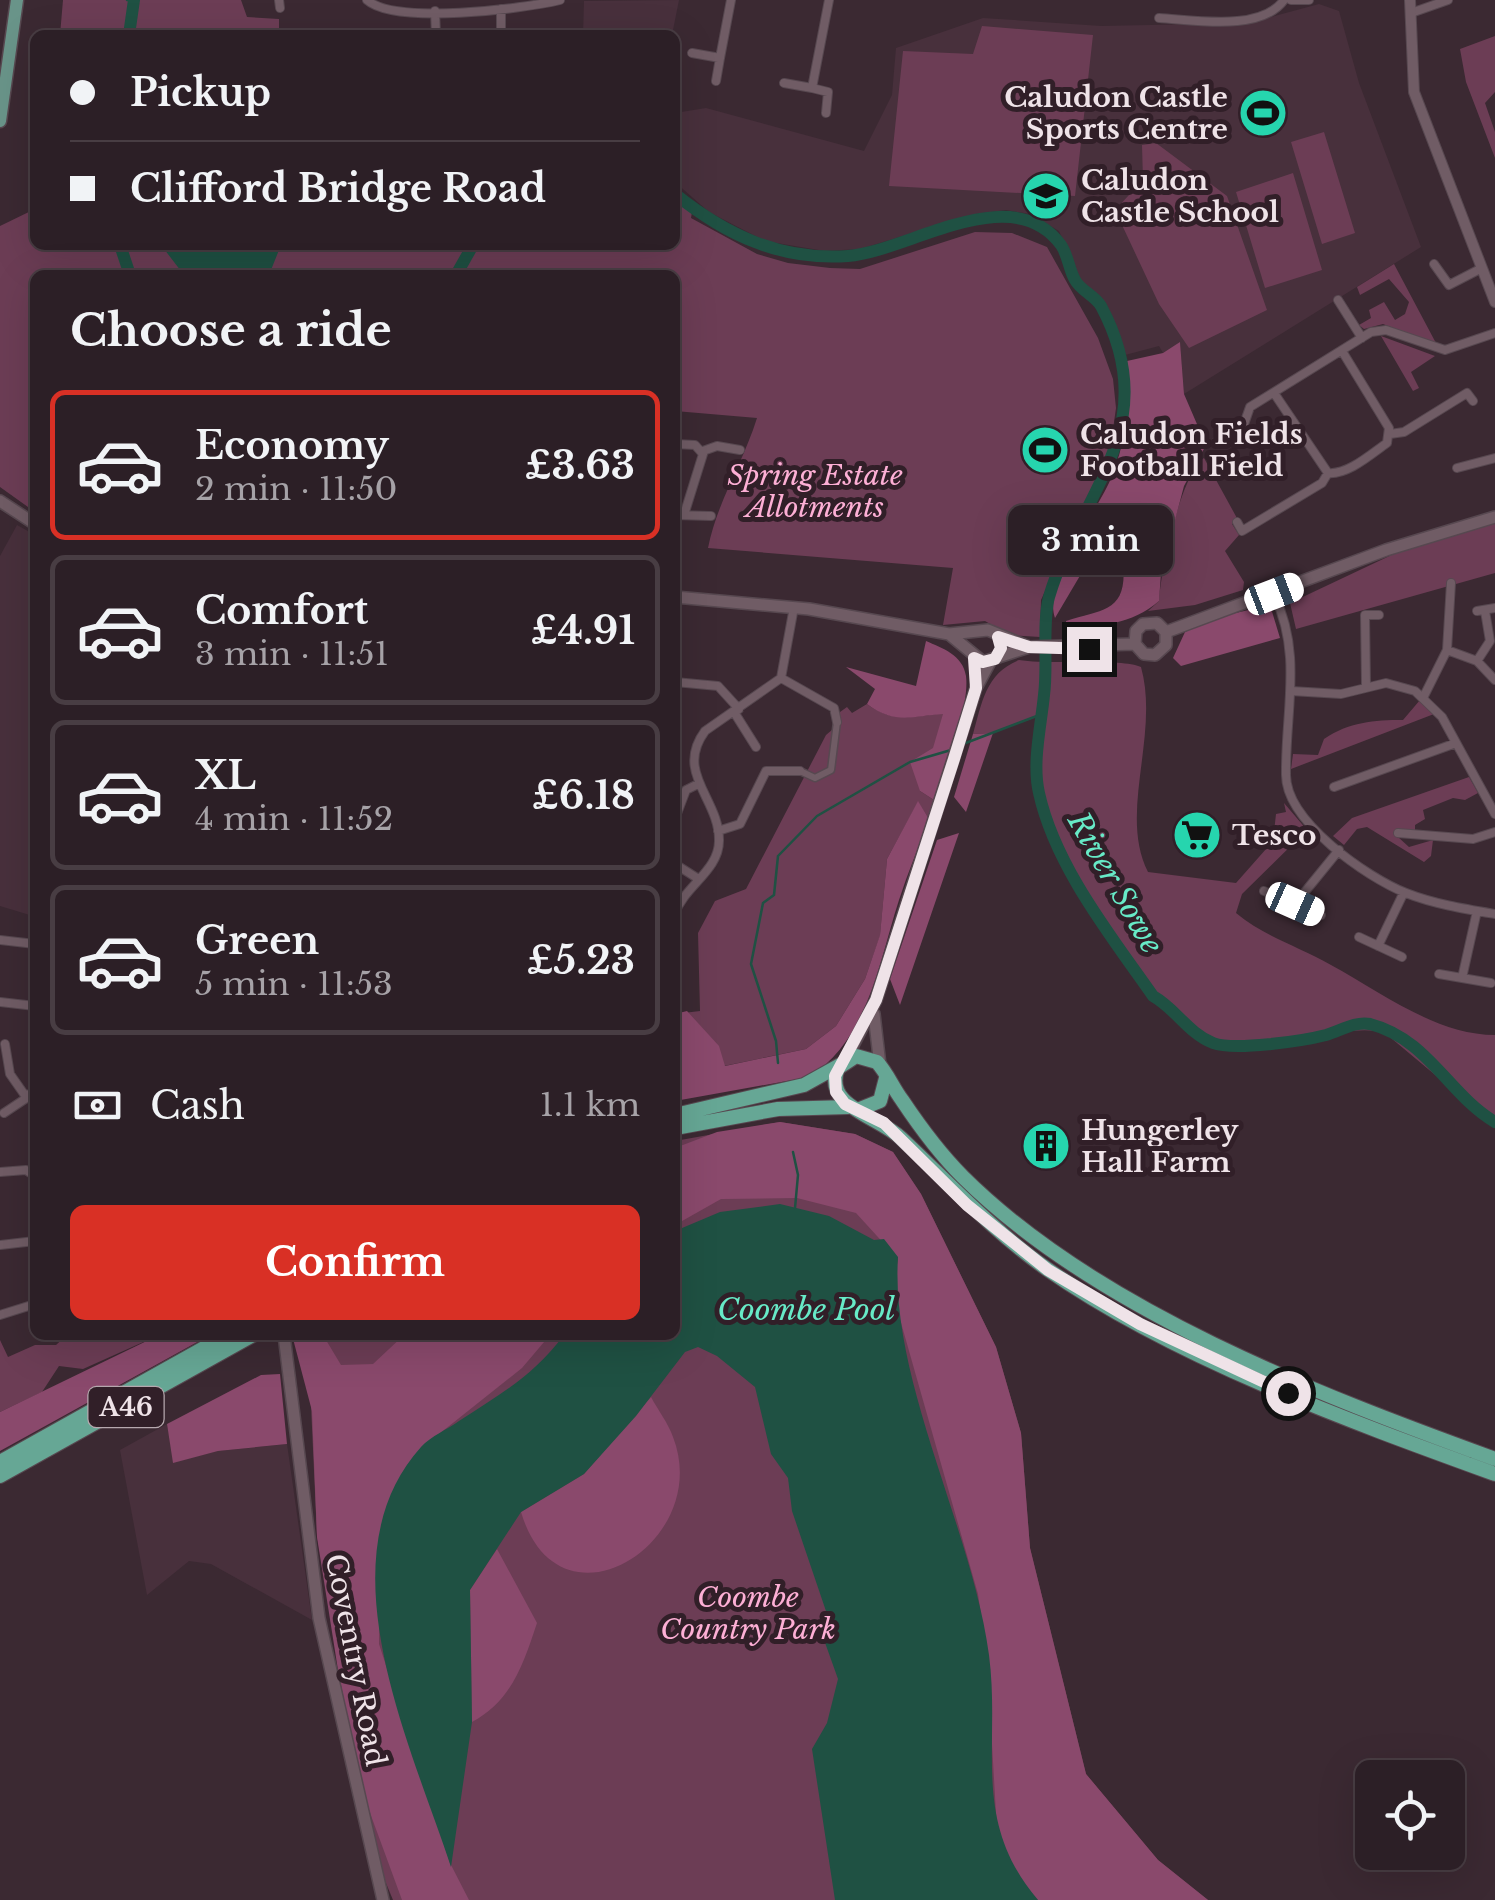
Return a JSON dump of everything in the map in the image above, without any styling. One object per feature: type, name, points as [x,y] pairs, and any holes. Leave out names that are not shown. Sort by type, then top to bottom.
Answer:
[{"type":"highway","points":[[680,1114],[804,1085],[844,1062],[864,1056],[883,1071],[960,1174],[1060,1257],[1134,1301],[1281,1373],[1495,1459]]},
{"type":"highway","points":[[844,1062],[835,1076],[835,1089],[857,1109],[900,1137],[1006,1237],[1111,1309],[1288,1393],[1495,1474]]},
{"type":"highway","points":[[680,1127],[778,1109],[857,1109],[880,1100],[883,1071]]},
{"type":"highway","name":"A46","points":[[0,1462],[218,1340]]},
{"type":"highway","name":"A46","points":[[0,1476],[245,1340]]},
{"type":"main road","points":[[0,122],[17,0]]},
{"type":"main road","points":[[1,502],[30,521]]},
{"type":"main road","points":[[1166,632],[1386,550],[1495,517]]},
{"type":"main road","points":[[680,597],[794,607],[950,634],[988,630],[1034,648],[1060,650],[1135,644]]},
{"type":"main road","points":[[1157,623],[1166,632],[1166,645],[1155,655],[1144,654],[1135,644],[1136,631],[1142,624],[1157,623]]},
{"type":"main road","points":[[975,633],[969,642],[976,688]]},
{"type":"main road","points":[[950,634],[972,656],[993,659],[1034,648]]},
{"type":"main road","points":[[844,1062],[876,1000],[976,688],[1001,648],[998,637]]},
{"type":"main road","points":[[876,1000],[875,1036],[883,1071]]},
{"type":"main road","name":"Coventry Road","points":[[285,1340],[318,1618],[383,1900]]},
{"type":"street","points":[[367,0],[389,11],[498,10],[560,0]]},
{"type":"street","points":[[716,81],[731,0]]},
{"type":"street","points":[[812,88],[829,0]]},
{"type":"street","points":[[1160,18],[1253,19],[1275,12],[1288,0],[1308,0]]},
{"type":"street","points":[[1448,0],[1410,6],[1414,92],[1495,302]]},
{"type":"street","points":[[436,10],[436,30]]},
{"type":"street","points":[[498,10],[501,30]]},
{"type":"street","points":[[692,52],[720,58]]},
{"type":"street","points":[[784,83],[828,92],[826,113]]},
{"type":"street","points":[[1434,264],[1449,285],[1482,268]]},
{"type":"street","points":[[1338,300],[1362,338]]},
{"type":"street","points":[[1216,442],[1244,427],[1248,408],[1362,338],[1386,330],[1445,350],[1495,333]]},
{"type":"street","points":[[1328,473],[1342,472],[1374,452],[1387,443],[1390,434],[1342,351]]},
{"type":"street","points":[[1274,393],[1328,473]]},
{"type":"street","points":[[1390,434],[1404,432],[1466,393],[1472,401]]},
{"type":"street","points":[[680,444],[695,445],[702,451]]},
{"type":"street","points":[[702,451],[717,446],[740,450]]},
{"type":"street","points":[[702,451],[680,515],[711,516]]},
{"type":"street","points":[[1469,478],[1462,467],[1495,458]]},
{"type":"street","points":[[1237,522],[1242,531],[1246,529],[1322,483],[1328,473]]},
{"type":"street","points":[[1424,696],[1447,650],[1456,600],[1452,582]]},
{"type":"street","points":[[1274,594],[1289,637],[1288,793],[1302,817],[1339,850],[1404,892],[1495,914]]},
{"type":"street","points":[[680,904],[697,878],[717,858],[718,831],[692,767],[698,742],[782,678],[794,607]]},
{"type":"street","points":[[1477,661],[1490,641],[1486,610]]},
{"type":"street","points":[[1366,686],[1366,612],[1379,615]]},
{"type":"street","points":[[1447,650],[1477,661],[1495,680]]},
{"type":"street","points":[[766,771],[800,771],[815,778],[831,770],[837,722],[834,708],[782,678]]},
{"type":"street","points":[[680,682],[718,686],[756,748]]},
{"type":"street","points":[[1291,691],[1334,694],[1393,684],[1424,696],[1456,743],[1495,814]]},
{"type":"street","points":[[834,708],[844,702]]},
{"type":"street","points":[[1334,788],[1456,743]]},
{"type":"street","points":[[718,831],[740,824],[766,771],[764,759]]},
{"type":"street","points":[[1483,790],[1495,783]]},
{"type":"street","points":[[680,806],[686,790],[698,784]]},
{"type":"street","points":[[1398,833],[1477,839],[1495,832]]},
{"type":"street","points":[[1414,834],[1414,846]]},
{"type":"street","points":[[1295,904],[1339,850]]},
{"type":"street","points":[[680,867],[697,878]]},
{"type":"street","points":[[1264,891],[1321,915]]},
{"type":"street","points":[[1378,946],[1404,892]]},
{"type":"street","points":[[1462,978],[1477,911]]},
{"type":"street","points":[[1359,937],[1402,957]]},
{"type":"street","points":[[0,940],[30,943]]},
{"type":"street","points":[[1439,974],[1490,983]]},
{"type":"street","points":[[0,1002],[30,1005]]},
{"type":"street","points":[[5,1044],[3,1064],[30,1097]]},
{"type":"street","points":[[4,1112],[30,1100]]},
{"type":"street","points":[[0,1172],[30,1173]]},
{"type":"street","points":[[3,1241],[30,1240]]},
{"type":"street","points":[[0,1315],[30,1306]]},
{"type":"shaded area","points":[[679,0],[673,30],[583,30],[584,1]]},
{"type":"shaded area","name":"Caludon Castle School","points":[[1319,4],[1339,11],[1359,83],[1421,247],[1184,394],[1180,343],[1163,353],[1159,346],[1125,355],[1105,302],[1081,281],[1059,231],[1030,214],[1006,210],[976,214],[860,249],[825,251],[765,241],[709,212],[680,186],[680,112],[706,108],[864,151],[892,95],[896,48],[983,18],[1101,26],[1249,23]]},
{"type":"shaded area","points":[[1180,342],[1184,394],[1206,445],[1184,486],[1161,573],[1159,601],[1126,620],[1066,628],[1066,621],[1111,606],[1122,591],[1123,562],[1087,552],[1081,574],[1055,618],[1056,585],[1105,491],[1121,448],[1128,405],[1127,361],[1163,353]]},
{"type":"shaded area","points":[[17,525],[30,532],[30,915],[0,906],[0,556]]},
{"type":"shaded area","points":[[1270,605],[1280,638],[1181,666],[1173,658],[1185,632],[1214,618]]},
{"type":"shaded area","points":[[926,641],[956,658],[966,676],[960,721],[934,800],[920,791],[910,762],[933,748],[943,714],[904,718],[877,711],[867,704],[875,689],[846,667],[916,686]]},
{"type":"shaded area","points":[[993,733],[966,812],[954,797],[973,734]]},
{"type":"shaded area","points":[[918,801],[929,819],[902,890],[878,973],[846,1042],[809,1077],[680,1100],[680,1013],[687,1011],[719,1046],[725,1066],[806,1049],[836,1026],[865,979],[880,935],[887,859]]},
{"type":"shaded area","points":[[959,833],[900,1005],[890,979],[937,840]]},
{"type":"shaded area","points":[[780,1122],[855,1134],[893,1152],[921,1194],[996,1347],[1021,1433],[1030,1548],[1086,1774],[1158,1860],[1208,1900],[1038,1900],[1013,1873],[997,1831],[987,1657],[978,1594],[892,1291],[898,1259],[856,1213],[797,1198],[721,1199],[680,1222],[680,1146],[717,1132]]},
{"type":"shaded area","points":[[149,1340],[201,1340],[0,1451],[0,1412]]},
{"type":"shaded area","points":[[293,1340],[326,1340],[341,1365],[373,1364],[399,1340],[546,1340],[522,1368],[424,1446],[398,1488],[380,1536],[379,1644],[450,1863],[469,1900],[402,1900],[362,1791],[317,1537],[312,1411]]},
{"type":"shaded area","points":[[280,1374],[287,1444],[218,1451],[173,1463],[167,1424],[261,1375]]},
{"type":"shaded area","points":[[651,1397],[673,1437],[680,1476],[672,1511],[653,1541],[627,1562],[597,1572],[567,1569],[540,1550],[521,1512],[584,1474]]},
{"type":"shaded area","points":[[167,1424],[174,1462],[218,1451],[287,1444],[312,1620],[211,1564],[189,1561],[147,1595],[120,1450]]},
{"type":"shaded area","points":[[497,1549],[537,1623],[514,1680],[497,1703],[472,1722],[470,1590]]},
{"type":"green space","points":[[63,0],[241,0],[247,17],[279,19],[279,30],[60,30]]},
{"type":"green space","points":[[982,26],[1093,35],[1075,196],[889,186],[903,51],[973,54]]},
{"type":"green space","points":[[1495,36],[1495,92],[1485,103],[1495,132],[1495,158],[1466,82],[1460,49]]},
{"type":"green space","points":[[1324,132],[1355,233],[1322,244],[1291,142]]},
{"type":"green space","points":[[1156,143],[1227,196],[1267,310],[1189,348],[1159,304],[1115,210],[1143,180],[1142,145]]},
{"type":"green space","points":[[1293,173],[1322,270],[1265,288],[1236,192]]},
{"type":"green space","name":"Spring Estate Allotments","points":[[680,202],[692,212],[691,218],[757,254],[788,263],[860,269],[975,232],[1012,233],[1047,247],[1098,338],[1113,379],[1116,408],[1110,450],[1041,600],[1040,637],[1010,635],[985,621],[943,625],[953,568],[708,548],[717,515],[757,418],[680,411],[680,270],[30,270],[30,508],[0,487],[0,226],[30,211],[30,250],[680,250]]},
{"type":"green space","points":[[1394,264],[1437,345],[1383,324],[1364,329],[1359,325],[1371,318],[1369,310],[1384,302],[1395,320],[1405,314],[1409,302],[1389,279],[1360,295],[1357,287]]},
{"type":"green space","points":[[1381,336],[1435,356],[1411,372],[1419,388],[1413,391]]},
{"type":"green space","points":[[1204,458],[1238,520],[1232,524],[1239,535],[1225,551],[1244,582],[1243,590],[1195,605],[1148,611],[1159,601],[1180,502]]},
{"type":"green space","points":[[1495,523],[1495,573],[1296,629],[1290,603],[1400,551]]},
{"type":"green space","points":[[1019,660],[1141,667],[1146,719],[1137,825],[1148,872],[1236,883],[1273,841],[1276,814],[1286,812],[1284,803],[1307,830],[1242,894],[1236,913],[1258,929],[1430,1020],[1495,1035],[1495,1125],[1385,1033],[1348,1031],[1240,1051],[1221,1049],[1200,1039],[1175,1018],[1121,957],[1057,858],[1048,835],[1040,790],[1042,715],[993,733],[973,734],[992,681]]},
{"type":"green space","points":[[1420,700],[1434,714],[1291,769],[1293,754],[1318,755],[1324,739],[1352,726],[1403,720]]},
{"type":"green space","points":[[867,704],[895,716],[943,713],[944,721],[920,791],[934,800],[929,819],[918,802],[887,859],[880,936],[865,979],[836,1026],[806,1049],[680,1075],[680,1013],[700,1011],[698,933],[715,901],[746,889],[826,735],[839,724],[840,712],[847,707],[852,713]]},
{"type":"green space","points":[[1469,777],[1478,793],[1423,810],[1425,819],[1415,825],[1415,830],[1398,830],[1398,837],[1409,847],[1433,840],[1431,856],[1424,862],[1367,827],[1357,829],[1344,845],[1333,836],[1352,818]]},
{"type":"green space","name":"Coombe Country Park","points":[[780,1122],[855,1134],[893,1152],[921,1194],[996,1347],[1021,1433],[1030,1548],[1086,1774],[1158,1860],[1208,1900],[393,1900],[376,1859],[317,1536],[311,1406],[303,1340],[680,1340],[680,1140]]},
{"type":"green space","points":[[0,1340],[8,1357],[35,1345],[56,1345],[62,1340],[148,1340],[83,1369],[59,1366],[42,1392],[0,1412]]},
{"type":"water","points":[[165,250],[279,250],[271,270],[180,270]]},
{"type":"water","name":"Coombe Pool","points":[[780,1204],[829,1216],[874,1240],[884,1239],[898,1257],[906,1354],[980,1607],[989,1655],[996,1812],[1003,1841],[1038,1900],[835,1900],[812,1749],[827,1723],[838,1679],[823,1637],[828,1617],[792,1511],[788,1478],[771,1454],[755,1387],[717,1356],[698,1347],[685,1352],[636,1416],[584,1474],[521,1512],[470,1590],[472,1722],[451,1867],[398,1711],[384,1654],[376,1597],[378,1543],[392,1492],[425,1443],[516,1383],[560,1340],[680,1340],[680,1229],[720,1212]]},
{"type":"waterway","name":"River Sowe","points":[[127,0],[134,0]]},
{"type":"waterway","name":"River Sowe","points":[[130,30],[134,0]]},
{"type":"waterway","name":"River Sowe","points":[[680,198],[734,233],[800,254],[848,256],[988,218],[1016,218],[1040,226],[1061,245],[1075,280],[1101,306],[1119,349],[1125,388],[1121,424],[1111,458],[1063,559],[1047,607],[1045,684],[1036,769],[1039,793],[1058,847],[1086,899],[1153,996],[1204,1039],[1223,1045],[1269,1044],[1370,1024],[1408,1042],[1495,1122]]},
{"type":"waterway","name":"River Sowe","points":[[122,250],[128,270]]},
{"type":"waterway","name":"River Sowe","points":[[459,270],[470,250]]},
{"type":"waterway","points":[[963,744],[1042,714]]},
{"type":"waterway","points":[[778,1063],[776,1041],[751,964],[763,903],[774,895],[778,856],[817,816],[910,762],[951,750]]},
{"type":"waterway","points":[[793,1152],[798,1175],[795,1208]]},
{"type":"place","name":"Caludon Castle Sports Centre","points":[[1263,113]]},
{"type":"place","name":"Caludon Castle School","points":[[1046,196]]},
{"type":"place","name":"Caludon Fields Football Field","points":[[1045,450]]},
{"type":"place","name":"Tesco","points":[[1197,835]]},
{"type":"place","name":"Hungerley Hall Farm","points":[[1046,1146]]},
{"type":"route","points":[[1089,649],[1029,647],[998,637],[1001,648],[995,659],[983,662],[974,658],[976,688],[954,759],[876,1000],[852,1050],[838,1068],[835,1089],[845,1104],[884,1123],[967,1205],[1048,1270],[1140,1324],[1288,1393]]}]
